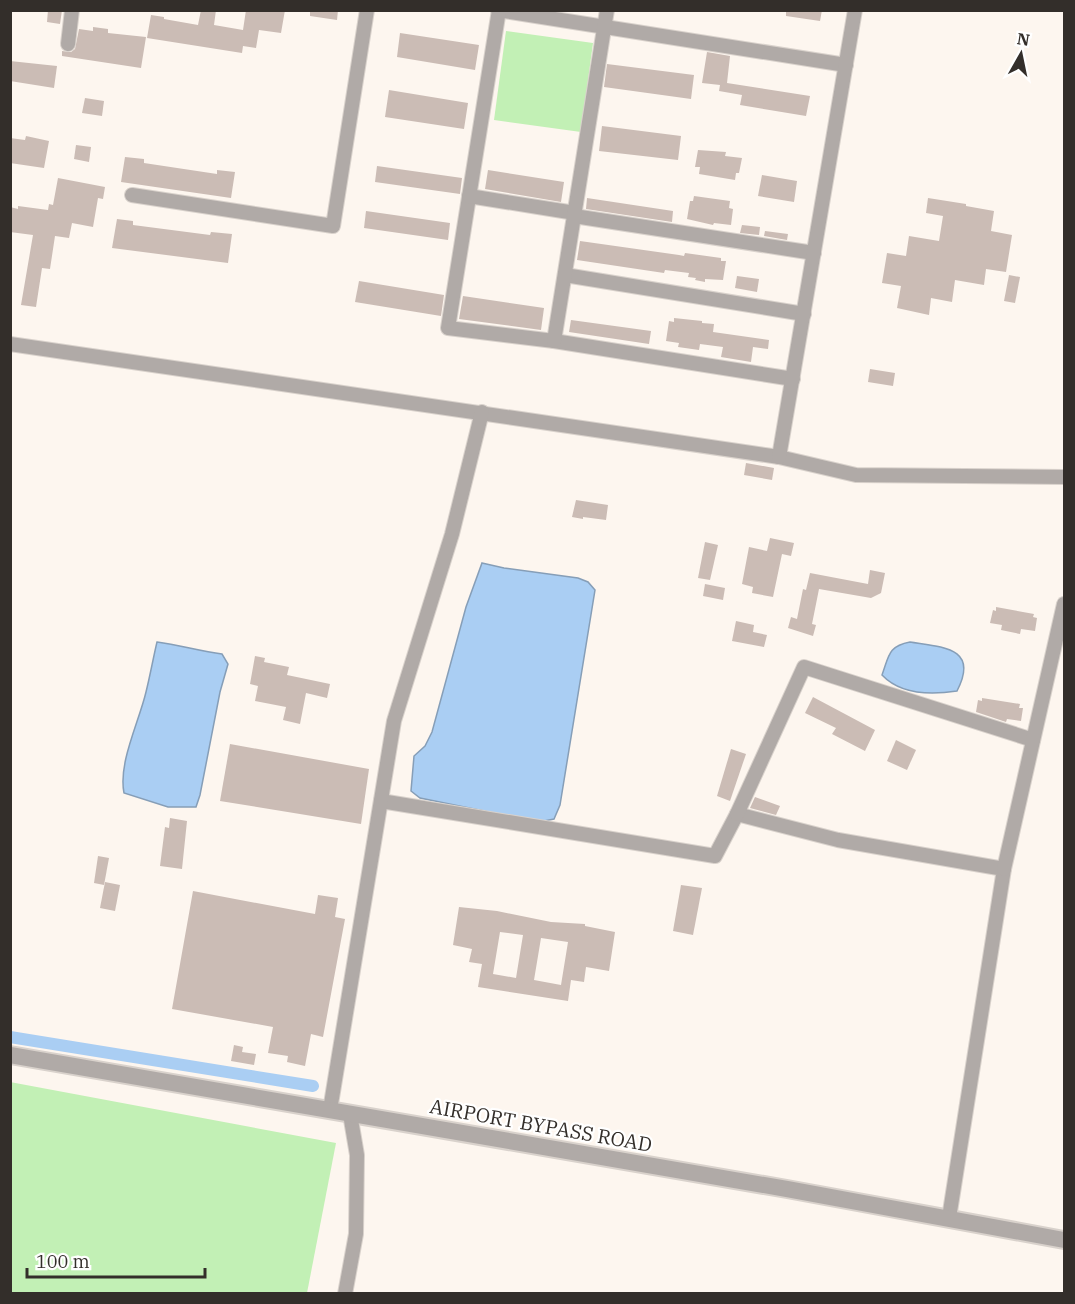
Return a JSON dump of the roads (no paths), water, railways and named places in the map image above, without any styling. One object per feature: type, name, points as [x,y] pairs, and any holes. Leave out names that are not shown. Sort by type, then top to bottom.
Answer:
[{"type":"street","points":[[68,44],[72,10]]},
{"type":"street","points":[[132,195],[333,226],[367,10]]},
{"type":"street","points":[[554,341],[607,10]]},
{"type":"street","points":[[779,457],[855,10]]},
{"type":"street","points":[[793,379],[554,341],[448,328],[499,11],[846,65]]},
{"type":"street","points":[[469,196],[814,253]]},
{"type":"street","points":[[565,275],[804,314]]},
{"type":"street","points":[[10,344],[779,457],[856,475],[1065,477]]},
{"type":"street","points":[[330,1110],[394,721],[452,534],[482,412]]},
{"type":"street","points":[[949,1218],[1004,869],[1065,604]]},
{"type":"street","points":[[381,801],[715,856],[804,667],[1033,740]]},
{"type":"street","points":[[736,814],[838,840],[1004,869]]},
{"type":"street","name":"AIRPORT BYPASS ROAD","points":[[10,1055],[1065,1240]]},
{"type":"street","points":[[345,1293],[356,1234],[357,1155],[350,1114]]},
{"type":"water","points":[[482,563],[578,578],[588,582],[595,590],[560,805],[554,819],[539,822],[420,798],[411,791],[414,756],[425,746],[432,732],[466,607]]},
{"type":"water","points":[[157,642],[222,654],[228,664],[196,807],[168,807],[124,793],[126,756],[146,692]]},
{"type":"water","points":[[910,642],[945,648],[960,657],[964,665],[963,676],[957,691],[927,693],[907,690],[890,682],[882,675],[893,649]]},
{"type":"waterway","points":[[10,1037],[313,1086]]}]
